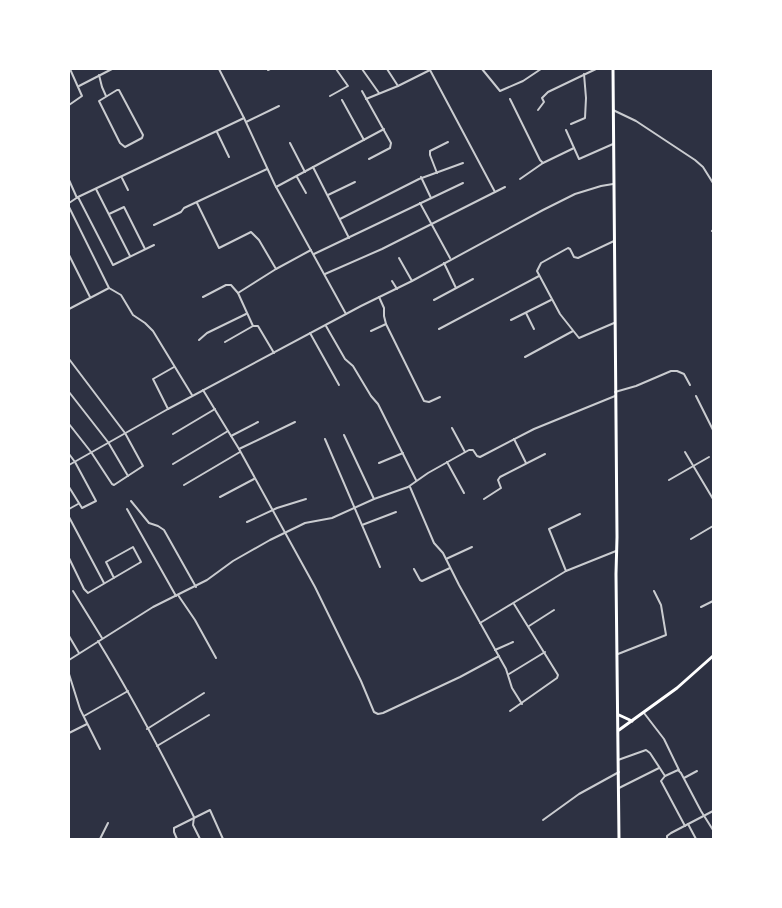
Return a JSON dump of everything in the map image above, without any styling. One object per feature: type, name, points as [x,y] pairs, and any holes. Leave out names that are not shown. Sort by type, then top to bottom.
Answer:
[{"type":"main road","points":[[613,69],[619,839]]},
{"type":"main road","points":[[619,730],[644,714],[694,675],[713,656]]},
{"type":"main road","points":[[619,715],[632,721]]},
{"type":"street","points":[[69,105],[81,97],[70,69]]},
{"type":"street","points":[[78,86],[112,69]]},
{"type":"street","points":[[219,69],[276,188],[346,314]]},
{"type":"street","points":[[330,96],[348,86],[336,69]]},
{"type":"street","points":[[362,69],[379,93]]},
{"type":"street","points":[[387,69],[398,86]]},
{"type":"street","points":[[482,69],[500,92],[523,81],[541,69]]},
{"type":"street","points":[[538,110],[544,102],[542,98],[548,92],[596,69]]},
{"type":"street","points":[[366,99],[430,70],[495,192]]},
{"type":"street","points":[[571,124],[585,118],[584,74]]},
{"type":"street","points":[[99,75],[106,96]]},
{"type":"street","points":[[119,90],[143,134],[143,138],[124,147],[121,145],[99,101],[106,96],[119,90]]},
{"type":"street","points":[[362,90],[391,143],[391,147],[370,159]]},
{"type":"street","points":[[510,99],[540,160],[544,163]]},
{"type":"street","points":[[342,100],[364,140]]},
{"type":"street","points":[[246,122],[279,106]]},
{"type":"street","points":[[613,110],[636,121],[695,160],[703,167],[713,183]]},
{"type":"street","points":[[69,203],[244,118]]},
{"type":"street","points":[[276,188],[384,129]]},
{"type":"street","points":[[566,130],[579,159],[613,144]]},
{"type":"street","points":[[217,132],[229,157]]},
{"type":"street","points":[[437,173],[430,151],[448,142]]},
{"type":"street","points":[[290,144],[305,172]]},
{"type":"street","points":[[520,179],[544,163],[574,148]]},
{"type":"street","points":[[340,219],[422,178],[463,163]]},
{"type":"street","points":[[313,168],[350,238]]},
{"type":"street","points":[[154,225],[181,212],[184,208],[267,169]]},
{"type":"street","points":[[296,176],[306,193]]},
{"type":"street","points":[[122,178],[128,190]]},
{"type":"street","points":[[422,178],[431,198]]},
{"type":"street","points":[[69,180],[113,265],[154,245]]},
{"type":"street","points":[[328,195],[355,182]]},
{"type":"street","points":[[314,254],[463,183]]},
{"type":"street","points":[[69,465],[168,408],[346,314],[412,282],[450,259],[575,194],[613,184]]},
{"type":"street","points":[[325,274],[376,252],[505,187]]},
{"type":"street","points":[[96,189],[130,257]]},
{"type":"street","points":[[196,203],[219,248],[252,232],[259,240],[276,269]]},
{"type":"street","points":[[420,203],[450,259]]},
{"type":"street","points":[[109,214],[124,206],[145,249]]},
{"type":"street","points":[[69,208],[109,288],[120,294],[133,315],[145,323],[153,332],[192,396]]},
{"type":"street","points":[[614,241],[578,258],[574,257],[570,248],[565,249],[540,264],[537,271],[551,300],[580,338],[614,322]]},
{"type":"street","points":[[238,293],[276,269],[312,250]]},
{"type":"street","points":[[69,255],[90,298]]},
{"type":"street","points":[[400,258],[412,282]]},
{"type":"street","points":[[444,263],[456,288]]},
{"type":"street","points":[[439,329],[539,276]]},
{"type":"street","points":[[434,300],[473,279]]},
{"type":"street","points":[[392,281],[397,289]]},
{"type":"street","points":[[203,297],[230,284],[238,293],[252,326]]},
{"type":"street","points":[[69,308],[109,288]]},
{"type":"street","points":[[380,298],[384,308],[386,324],[424,401],[429,402],[440,397]]},
{"type":"street","points":[[511,320],[551,300]]},
{"type":"street","points":[[526,313],[534,329]]},
{"type":"street","points":[[200,340],[207,333],[246,314]]},
{"type":"street","points":[[371,331],[386,324]]},
{"type":"street","points":[[225,342],[252,326],[258,326],[274,352]]},
{"type":"street","points":[[326,326],[347,361],[353,366],[378,404],[416,481]]},
{"type":"street","points":[[525,356],[573,331]]},
{"type":"street","points":[[310,333],[339,385]]},
{"type":"street","points":[[69,359],[125,433],[143,465],[128,476],[112,484],[91,452],[69,424]]},
{"type":"street","points":[[168,408],[153,379],[174,367]]},
{"type":"street","points":[[69,660],[153,607],[196,586],[232,561],[284,532],[312,521],[332,518],[409,486],[471,449],[477,456],[480,456],[534,429],[671,371],[684,374],[690,385]]},
{"type":"street","points":[[203,390],[273,510],[331,617],[371,707],[376,713],[383,713],[499,656]]},
{"type":"street","points":[[69,392],[108,442],[128,476]]},
{"type":"street","points":[[696,396],[713,430]]},
{"type":"street","points":[[173,434],[215,409]]},
{"type":"street","points":[[231,436],[258,422]]},
{"type":"street","points":[[238,449],[295,422]]},
{"type":"street","points":[[452,428],[465,452]]},
{"type":"street","points":[[173,464],[228,431]]},
{"type":"street","points":[[344,435],[374,500]]},
{"type":"street","points":[[325,439],[380,567]]},
{"type":"street","points":[[514,439],[526,463]]},
{"type":"street","points":[[184,485],[240,452]]},
{"type":"street","points":[[685,452],[713,499]]},
{"type":"street","points":[[379,464],[403,453]]},
{"type":"street","points":[[69,454],[96,502],[83,509],[78,504],[69,487]]},
{"type":"street","points":[[484,499],[501,488],[498,480],[500,477],[544,454]]},
{"type":"street","points":[[669,480],[709,457]]},
{"type":"street","points":[[447,462],[464,493]]},
{"type":"street","points":[[220,497],[254,478]]},
{"type":"street","points":[[409,486],[434,543],[443,553],[509,674],[509,682],[522,704]]},
{"type":"street","points":[[247,522],[273,510],[306,499]]},
{"type":"street","points":[[131,501],[149,523],[164,530],[196,586]]},
{"type":"street","points":[[69,509],[78,504]]},
{"type":"street","points":[[127,509],[216,658]]},
{"type":"street","points":[[362,525],[396,512]]},
{"type":"street","points":[[566,570],[549,529],[580,514]]},
{"type":"street","points":[[69,517],[104,584]]},
{"type":"street","points":[[691,539],[713,526]]},
{"type":"street","points":[[69,558],[88,593],[104,584],[141,562],[133,547],[106,562],[114,578]]},
{"type":"street","points":[[446,560],[472,547]]},
{"type":"street","points":[[480,623],[566,570],[616,551]]},
{"type":"street","points":[[414,569],[422,581],[450,568]]},
{"type":"street","points":[[74,591],[102,638]]},
{"type":"street","points":[[618,654],[667,634],[661,605],[654,591]]},
{"type":"street","points":[[701,607],[713,600]]},
{"type":"street","points":[[510,711],[558,677],[558,673],[514,603]]},
{"type":"street","points":[[529,626],[554,610]]},
{"type":"street","points":[[69,636],[79,653]]},
{"type":"street","points":[[98,641],[128,691],[194,817],[193,825],[200,839]]},
{"type":"street","points":[[496,650],[513,642]]},
{"type":"street","points":[[509,674],[545,652]]},
{"type":"street","points":[[69,674],[83,716],[100,748]]},
{"type":"street","points":[[83,716],[128,691]]},
{"type":"street","points":[[147,729],[204,692]]},
{"type":"street","points":[[644,714],[664,739],[683,779],[713,830]]},
{"type":"street","points":[[157,746],[209,715]]},
{"type":"street","points":[[69,733],[87,724]]},
{"type":"street","points":[[618,760],[646,750],[665,776]]},
{"type":"street","points":[[619,788],[659,768]]},
{"type":"street","points":[[679,770],[665,776],[661,779],[661,782],[684,826]]},
{"type":"street","points":[[683,779],[697,771]]},
{"type":"street","points":[[543,820],[579,794],[619,772]]},
{"type":"street","points":[[177,839],[174,828],[210,810],[223,839]]},
{"type":"street","points":[[667,839],[669,835],[713,811]]},
{"type":"street","points":[[100,839],[108,823]]},
{"type":"street","points":[[688,824],[696,839]]}]
